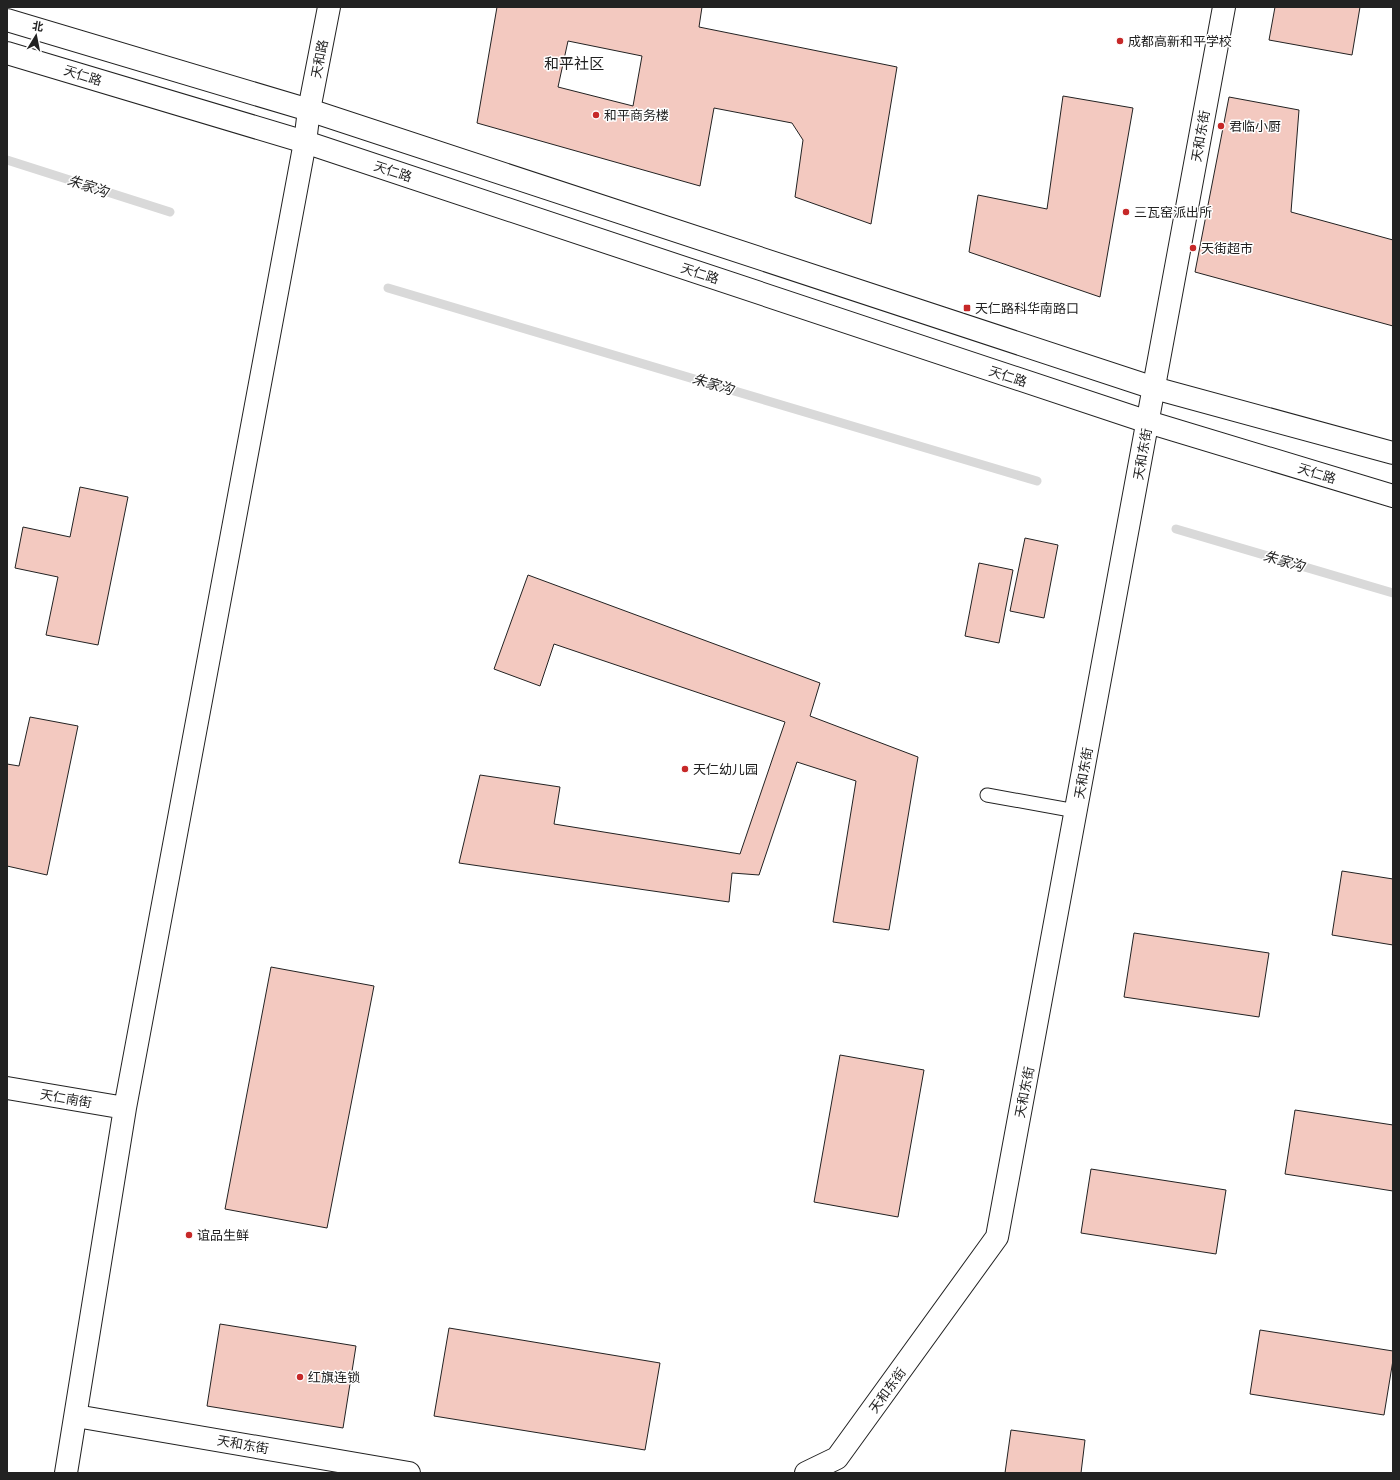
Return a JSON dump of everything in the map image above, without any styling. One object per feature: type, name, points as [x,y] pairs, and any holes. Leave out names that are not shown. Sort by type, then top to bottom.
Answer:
[{"type":"street","name":"天和路","points":[[66,1473],[125,1108],[329,7]]},
{"type":"street","name":"天和东街","points":[[806,1473],[837,1458],[997,1237],[1224,7]]},
{"type":"street","points":[[7,20],[309,110],[1154,388],[1393,453]]},
{"type":"street","name":"天仁路","points":[[7,53],[305,142],[1148,422],[1393,496]]},
{"type":"street","name":"天仁南街","points":[[7,1088],[125,1108]]},
{"type":"street","name":"天和东街","points":[[76,1416],[410,1473]]},
{"type":"lane","points":[[987,795],[1076,811]]},
{"type":"building","name":"和平商务楼","points":[[497,7],[702,7],[699,27],[897,67],[871,224],[795,197],[803,140],[792,123],[714,108],[700,186],[477,123]],"holes":[[[568,41],[642,56],[633,106],[558,87]]]},
{"type":"building","points":[[1275,7],[1360,7],[1352,55],[1269,40]]},
{"type":"building","points":[[1063,96],[1133,108],[1100,297],[969,252],[978,195],[1047,209]]},
{"type":"building","points":[[1229,97],[1299,110],[1291,212],[1393,240],[1393,326],[1195,272]]},
{"type":"building","points":[[80,487],[128,497],[98,645],[46,635],[58,577],[15,568],[23,527],[70,537]]},
{"type":"building","points":[[1025,538],[1058,545],[1044,618],[1010,611]]},
{"type":"building","points":[[979,563],[1013,570],[999,643],[965,636]]},
{"type":"building","points":[[528,575],[820,683],[810,716],[918,757],[889,930],[833,922],[856,781],[797,762],[759,875],[732,873],[729,902],[459,863],[480,775],[560,787],[554,824],[740,854],[785,722],[554,644],[540,686],[494,669]]},
{"type":"building","points":[[30,717],[78,726],[47,875],[7,866],[7,764],[19,766]]},
{"type":"building","points":[[1342,871],[1393,879],[1393,945],[1332,935]]},
{"type":"building","points":[[1134,933],[1269,953],[1259,1017],[1124,997]]},
{"type":"building","points":[[271,967],[374,986],[327,1228],[225,1209]]},
{"type":"building","points":[[840,1055],[924,1070],[898,1217],[814,1202]]},
{"type":"building","points":[[1295,1110],[1393,1125],[1393,1191],[1285,1174]]},
{"type":"building","points":[[1091,1169],[1226,1190],[1216,1254],[1081,1233]]},
{"type":"building","points":[[220,1324],[356,1346],[343,1428],[207,1406]]},
{"type":"building","points":[[449,1328],[660,1363],[645,1450],[434,1416]]},
{"type":"building","points":[[1260,1330],[1393,1351],[1393,1360],[1384,1415],[1250,1394]]},
{"type":"building","points":[[1011,1430],[1085,1440],[1081,1473],[1005,1473]]},
{"type":"waterway","name":"朱家沟","points":[[7,160],[170,212]]},
{"type":"waterway","name":"朱家沟","points":[[388,288],[1037,481]]},
{"type":"waterway","name":"朱家沟","points":[[1176,529],[1393,593]]},
{"type":"place","name":"成都高新和平学校","points":[[1120,41]]},
{"type":"place","name":"和平商务楼","points":[[596,115]]},
{"type":"place","name":"君临小厨","points":[[1221,126]]},
{"type":"place","name":"三瓦窑派出所","points":[[1126,212]]},
{"type":"place","name":"天街超市","points":[[1193,248]]},
{"type":"place","name":"天仁路科华南路口","points":[[967,308]]},
{"type":"place","name":"天仁幼儿园","points":[[685,769]]},
{"type":"place","name":"谊品生鲜","points":[[189,1235]]},
{"type":"place","name":"红旗连锁","points":[[300,1377]]},
{"type":"district","name":"和平社区","points":[[574,64]]}]
